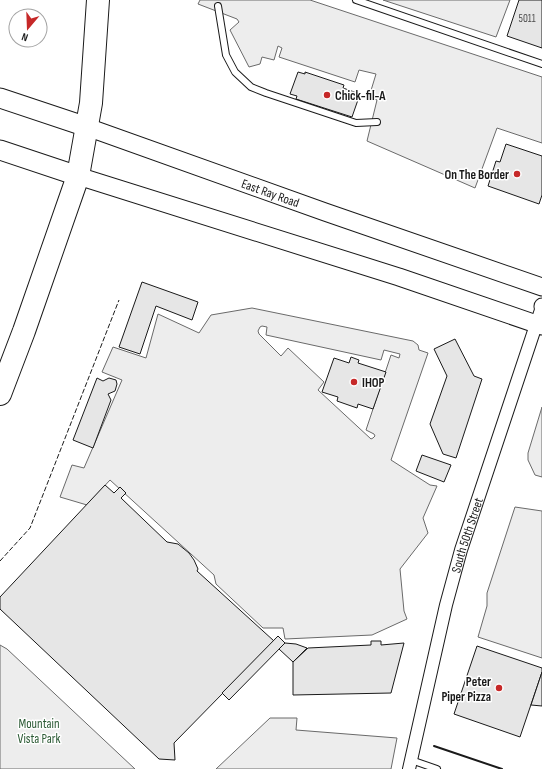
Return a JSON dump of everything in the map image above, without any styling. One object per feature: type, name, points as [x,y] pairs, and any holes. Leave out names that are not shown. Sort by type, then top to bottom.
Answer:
[{"type":"highway","points":[[0,394],[52,254],[78,176],[91,96],[98,0]]},
{"type":"main road","name":"East Ray Road","points":[[0,98],[87,127],[325,212],[542,287]]},
{"type":"main road","points":[[0,150],[399,277],[539,325]]},
{"type":"street","name":"South 50th Street","points":[[410,764],[446,605],[461,550],[539,325],[542,307]]},
{"type":"lane","points":[[356,0],[542,64]]},
{"type":"lane","points":[[218,6],[226,55],[235,72],[251,87],[356,123],[377,122]]},
{"type":"lane","points":[[410,764],[437,769]]},
{"type":"shaded area","points":[[200,0],[310,0],[542,77],[542,143],[497,128],[475,188],[367,141],[377,100],[369,97],[376,74],[359,70],[355,82],[279,57],[282,48],[278,46],[274,60],[262,57],[260,64],[249,67],[230,30],[239,22],[237,19],[198,4]]},
{"type":"shaded area","points":[[383,0],[510,0],[496,37]]},
{"type":"shaded area","points":[[252,308],[413,341],[418,345],[419,350],[428,353],[391,460],[430,485],[437,486],[423,518],[428,533],[400,569],[404,611],[407,619],[372,635],[285,639],[283,628],[263,628],[216,584],[214,575],[110,480],[87,505],[60,497],[72,465],[84,468],[122,380],[102,372],[113,347],[146,358],[158,314],[199,333],[211,315]],"holes":[[[260,327],[267,327],[266,335],[381,360],[384,350],[400,354],[399,358],[391,355],[366,430],[374,434],[375,436],[373,438],[371,439],[318,390],[324,382],[288,348],[281,356],[259,334],[258,331]]]},
{"type":"shaded area","points":[[542,407],[542,477],[535,475],[528,460],[528,453]]},
{"type":"shaded area","points":[[515,507],[542,511],[542,658],[478,637],[487,606],[487,593]]},
{"type":"shaded area","name":"Mountain Vista Park","points":[[0,645],[7,649],[135,769],[0,769]]},
{"type":"shaded area","points":[[270,718],[297,718],[296,730],[397,738],[391,769],[216,769]]},
{"type":"building","points":[[519,0],[542,0],[542,48],[507,36]]},
{"type":"building","name":"Chick-fil-A","points":[[298,72],[305,74],[305,72],[344,85],[343,88],[360,94],[352,117],[296,99],[297,96],[290,94]]},
{"type":"building","name":"On The Border","points":[[506,144],[542,156],[542,195],[539,204],[488,186],[496,161],[500,162]]},
{"type":"building","points":[[142,282],[198,302],[192,320],[156,306],[140,354],[119,347]]},
{"type":"building","points":[[455,339],[474,376],[482,379],[456,458],[443,454],[430,424],[447,376],[434,349]]},
{"type":"building","name":"IHOP","points":[[351,357],[359,360],[358,363],[386,372],[373,409],[358,404],[357,408],[337,401],[338,397],[322,392],[334,358],[349,363]]},
{"type":"building","points":[[97,378],[103,381],[109,378],[116,380],[117,384],[115,391],[108,394],[111,400],[93,448],[73,440]]},
{"type":"building","points":[[422,455],[451,465],[444,482],[416,471]]},
{"type":"building","points":[[105,485],[114,493],[120,487],[126,493],[121,498],[167,542],[178,544],[189,553],[198,569],[197,571],[274,641],[174,743],[175,760],[159,759],[0,609],[0,597]]},
{"type":"building","points":[[278,636],[285,643],[229,700],[222,693]]},
{"type":"building","points":[[371,641],[381,641],[381,645],[404,643],[391,693],[293,695],[293,662],[308,648],[371,645]]},
{"type":"building","points":[[285,643],[296,644],[307,648],[293,662],[279,649]]},
{"type":"building","name":"Peter Piper Pizza","points":[[477,646],[542,668],[542,672],[520,737],[454,714]]},
{"type":"building","points":[[542,672],[542,706],[531,705]]},
{"type":"fence","points":[[0,561],[30,528],[119,300]]},
{"type":"wall","points":[[434,746],[502,769]]},
{"type":"place","name":"Chick-fil-A","points":[[327,95]]},
{"type":"place","name":"On The Border","points":[[517,174]]},
{"type":"place","name":"IHOP","points":[[354,382]]},
{"type":"place","name":"Peter Piper Pizza","points":[[499,688]]}]
